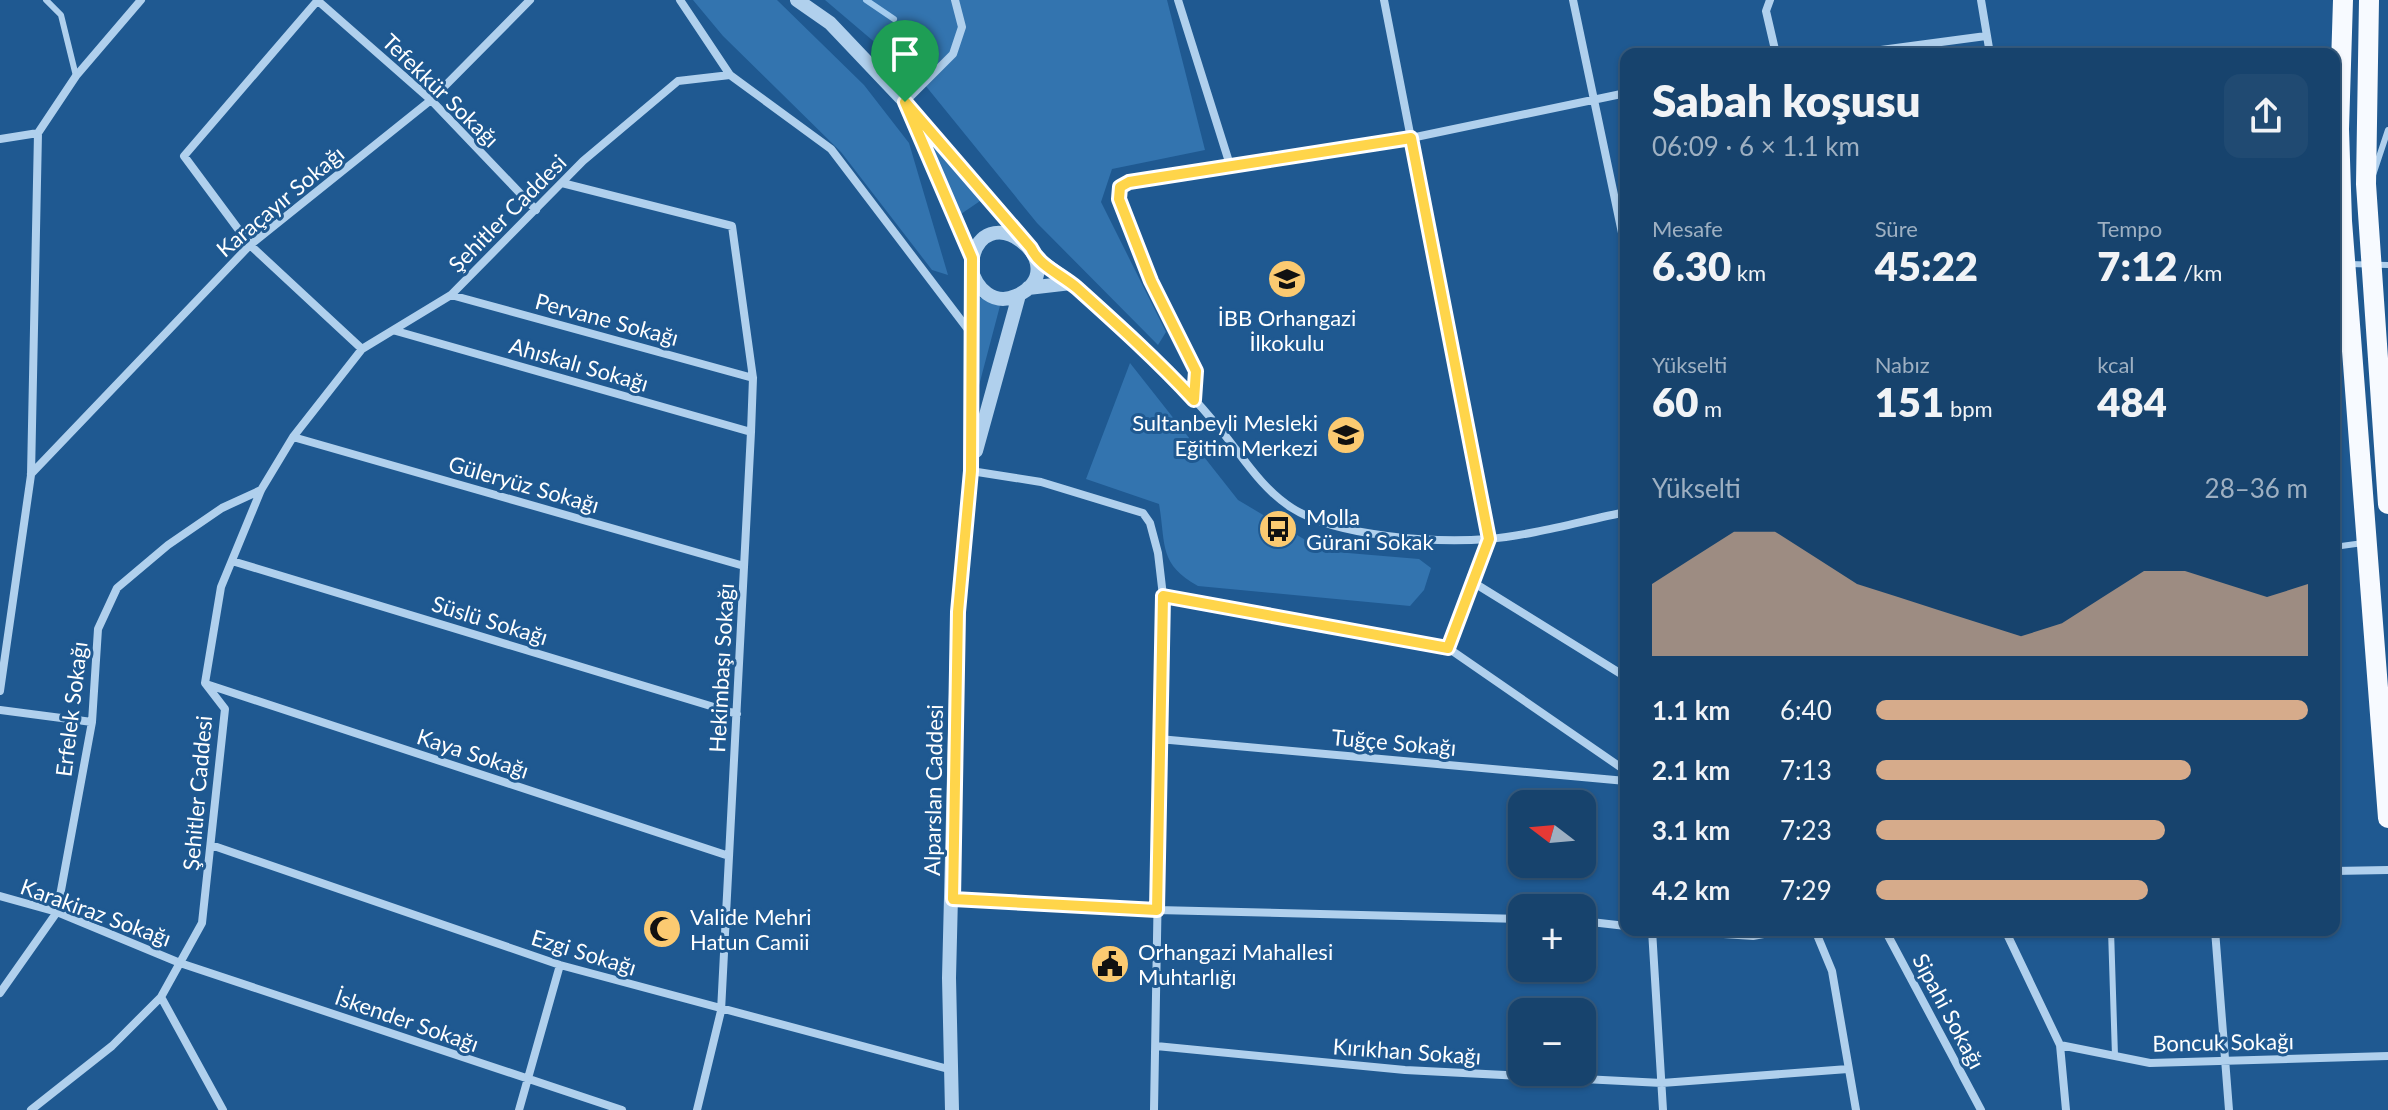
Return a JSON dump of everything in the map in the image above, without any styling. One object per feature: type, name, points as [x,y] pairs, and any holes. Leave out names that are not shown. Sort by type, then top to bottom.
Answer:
[{"type":"main road","points":[[2340,48],[2343,0]]},
{"type":"main road","points":[[2369,0],[2366,184],[2380,265],[2388,504]]},
{"type":"main road","points":[[2340,149],[2347,318],[2388,818]]},
{"type":"street","points":[[0,691],[31,475],[38,133],[76,76],[141,0]]},
{"type":"street","points":[[317,0],[184,156],[250,245],[362,349]]},
{"type":"street","name":"Tefekkür Sokağı","points":[[317,0],[431,100],[536,210]]},
{"type":"street","name":"Karaçayır Sokağı","points":[[31,475],[250,245],[431,100],[530,0]]},
{"type":"street","points":[[680,0],[730,75],[831,149],[971,332]]},
{"type":"street","points":[[797,0],[830,23],[905,102],[1024,240],[1035,257],[1071,283],[1152,355],[1194,400],[1259,480],[1292,508],[1332,526],[1392,536],[1489,539],[1620,513]]},
{"type":"street","points":[[905,102],[953,54],[962,27],[955,0]]},
{"type":"street","points":[[1178,0],[1230,165]]},
{"type":"street","points":[[1384,0],[1489,539],[1448,648]]},
{"type":"street","points":[[1573,0],[1620,222]]},
{"type":"street","points":[[1770,0],[1766,11],[1775,48]]},
{"type":"street","points":[[1981,0],[1989,48]]},
{"type":"street","points":[[1896,48],[1986,36]]},
{"type":"street","name":"Şehitler Caddesi","points":[[31,1110],[112,1046],[161,997],[202,923],[225,709],[205,683],[221,587],[261,490],[293,437],[362,349],[451,295],[562,183],[678,81],[730,75]]},
{"type":"street","points":[[1194,400],[1196,371],[1151,281],[1119,199],[1120,187],[1129,182],[1411,138],[1620,94]]},
{"type":"street","points":[[905,102],[972,263],[974,279],[988,295],[1009,298],[1071,283]]},
{"type":"street","points":[[0,139],[38,133]]},
{"type":"street","name":"Hekimbaşı Sokağı","points":[[562,183],[732,226],[753,378],[751,432],[721,1011],[697,1110]]},
{"type":"street","points":[[971,471],[972,263],[984,240],[993,235],[1014,235],[1024,240]]},
{"type":"street","points":[[971,471],[1024,292],[1036,268],[1035,257]]},
{"type":"street","name":"Pervane Sokağı","points":[[451,295],[753,378]]},
{"type":"street","name":"Ahıskalı Sokağı","points":[[396,331],[751,432]]},
{"type":"street","name":"Güleryüz Sokağı","points":[[293,437],[744,566]]},
{"type":"street","points":[[971,471],[1041,482],[1143,513],[1150,523],[1158,553],[1163,596],[1154,1110]]},
{"type":"street","name":"Alparslan Caddesi","points":[[952,1110],[949,978],[958,612],[971,471]]},
{"type":"street","name":"Erfelek Sokağı","points":[[0,993],[57,912],[92,722],[98,629],[117,588],[168,545],[211,515],[261,490]]},
{"type":"street","name":"Süslü Sokağı","points":[[232,561],[737,714]]},
{"type":"street","points":[[1471,581],[1620,673]]},
{"type":"street","points":[[1163,596],[1448,648],[1620,767]]},
{"type":"street","name":"Kaya Sokağı","points":[[205,683],[729,856]]},
{"type":"street","points":[[0,710],[92,722]]},
{"type":"street","name":"Tuğçe Sokağı","points":[[1159,739],[1620,780]]},
{"type":"street","name":"Ezgi Sokağı","points":[[211,845],[560,965],[721,1011],[953,1070]]},
{"type":"street","points":[[2340,871],[2388,870]]},
{"type":"street","name":"Karakiraz Sokağı","points":[[0,896],[57,912],[180,963]]},
{"type":"street","points":[[953,899],[1157,910],[1508,919]]},
{"type":"street","points":[[1596,923],[1620,925]]},
{"type":"street","points":[[1652,936],[1663,1110]]},
{"type":"street","points":[[1817,936],[1832,971],[1856,1110]]},
{"type":"street","name":"Sipahi Sokağı","points":[[1888,936],[1981,1110]]},
{"type":"street","points":[[2008,936],[2060,1045],[2066,1110]]},
{"type":"street","points":[[2216,936],[2229,1110]]},
{"type":"street","name":"İskender Sokağı","points":[[180,963],[622,1110]]},
{"type":"street","points":[[519,1110],[560,965]]},
{"type":"street","points":[[161,997],[223,1110]]},
{"type":"street","name":"Boncuk Sokağı","points":[[2060,1045],[2150,1063],[2388,1056]]},
{"type":"street","name":"Kırıkhan Sokağı","points":[[1156,1046],[1405,1070],[1662,1083],[1848,1069]]},
{"type":"lane","points":[[46,0],[61,15],[76,76]]},
{"type":"lane","points":[[2366,184],[2376,170],[2388,130]]},
{"type":"lane","points":[[2346,264],[2380,265]]},
{"type":"lane","points":[[2364,506],[2388,504]]},
{"type":"lane","points":[[2340,546],[2367,543]]},
{"type":"lane","points":[[2111,936],[2115,1056]]},
{"type":"shaded area","points":[[693,0],[777,0],[864,85],[909,143],[948,275],[932,270],[841,152],[723,36]]},
{"type":"shaded area","points":[[825,0],[1167,0],[1205,150],[1112,169],[1101,202],[1166,332],[1158,345],[1037,223],[925,85]]},
{"type":"shaded area","points":[[922,123],[986,197],[958,216]]},
{"type":"shaded area","points":[[970,296],[1001,302],[967,431]]},
{"type":"shaded area","points":[[1130,363],[1238,500],[1324,551],[1419,559],[1431,568],[1424,590],[1410,606],[1198,586],[1185,578],[1176,570],[1166,552],[1159,504],[1086,479]]},
{"type":"waterway","points":[[866,0],[894,19]]},
{"type":"place","name":"İBB Orhangazi İlkokulu","points":[[1287,279]]},
{"type":"place","name":"Sultanbeyli Mesleki Eğitim Merkezi","points":[[1346,435]]},
{"type":"place","name":"Molla Gürani Sokak","points":[[1278,529]]},
{"type":"place","name":"Valide Mehri Hatun Camii","points":[[662,929]]},
{"type":"place","name":"Orhangazi Mahallesi Muhtarlığı","points":[[1110,964]]},
{"type":"route","points":[[905,102],[1031,248],[1035,257],[1071,283],[1152,355],[1194,400],[1196,371],[1151,281],[1119,199],[1120,187],[1129,182],[1411,138],[1489,539],[1448,648],[1163,596],[1157,910],[953,899],[958,612],[971,471],[972,258],[905,102]]}]
